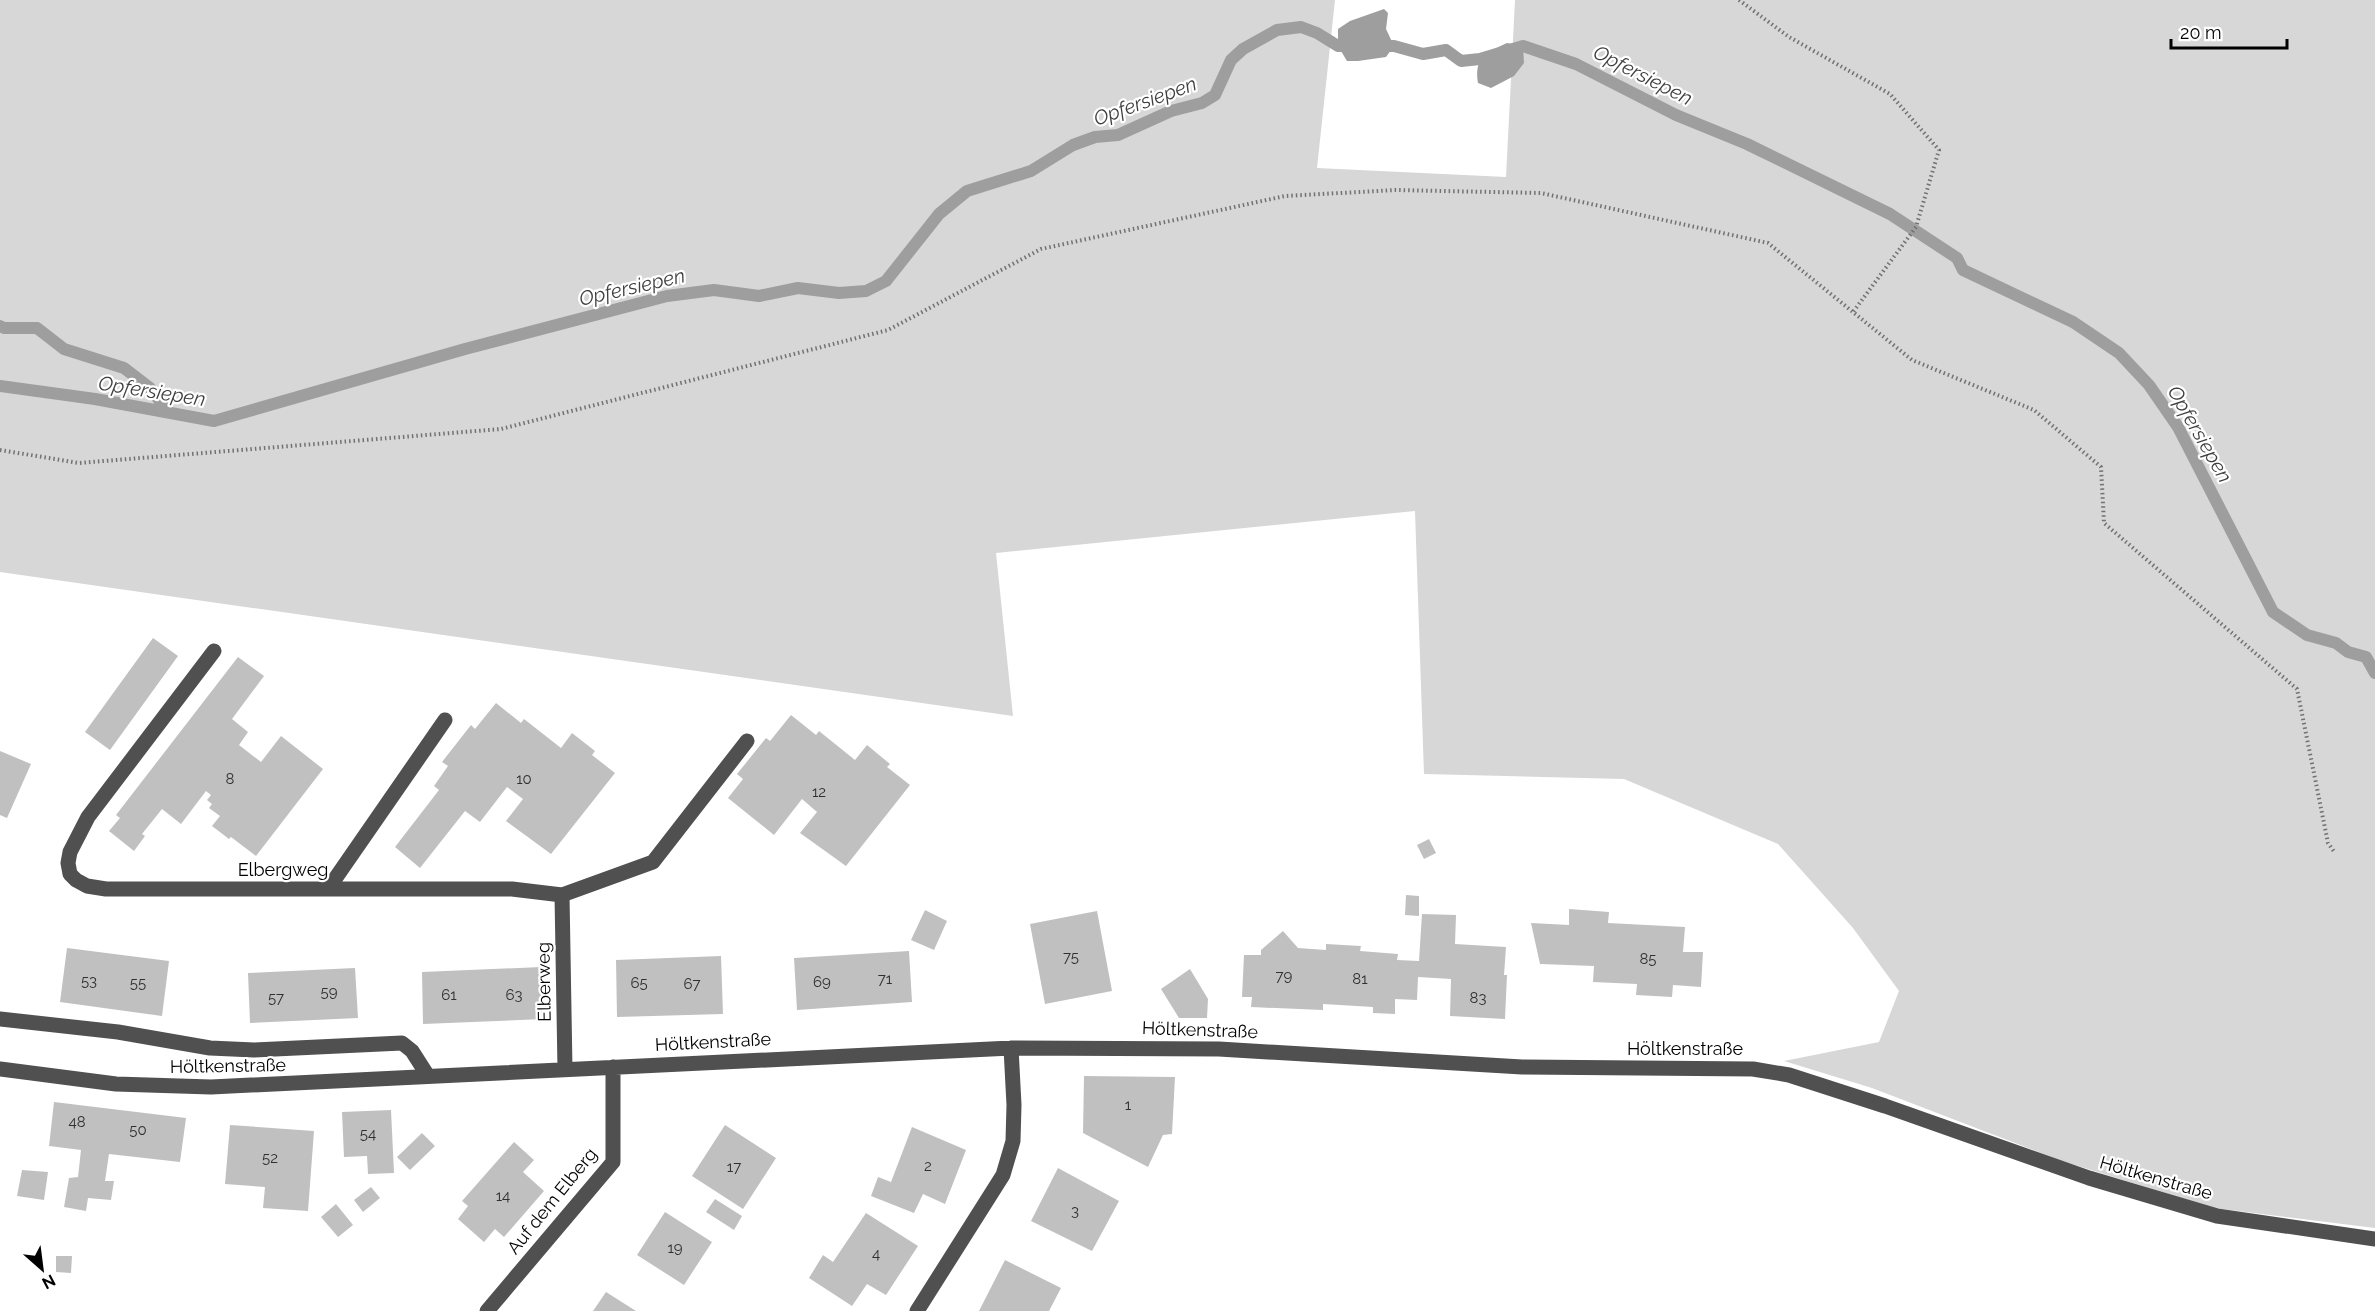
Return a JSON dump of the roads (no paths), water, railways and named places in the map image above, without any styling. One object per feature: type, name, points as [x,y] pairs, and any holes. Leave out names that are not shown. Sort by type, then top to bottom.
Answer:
[{"type":"street","name":"Elbergweg","points":[[214,651],[88,817],[70,852],[68,863],[70,874],[76,880],[87,886],[106,889],[512,889],[562,895]]},
{"type":"street","points":[[328,889],[445,720]]},
{"type":"street","points":[[562,895],[653,862],[747,741]]},
{"type":"street","name":"Elberweg","points":[[562,895],[565,1069]]},
{"type":"street","points":[[0,1019],[118,1032],[210,1048],[254,1050],[402,1043],[412,1051],[428,1076]]},
{"type":"street","points":[[917,1311],[1003,1175],[1013,1141],[1011,1048]]},
{"type":"street","name":"Höltkenstraße","points":[[0,1069],[72,1079],[165,1087],[257,1086],[1011,1048],[1219,1049],[1522,1067],[1753,1069],[1789,1074],[2089,1178],[2217,1216],[2375,1239]]},
{"type":"street","name":"Auf dem Elberg","points":[[487,1311],[613,1162],[613,1067]]},
{"type":"waterway","name":"Opfersiepen","points":[[0,386],[95,399],[214,421],[465,349],[667,296],[714,290],[759,296],[798,288],[839,293],[866,291],[886,281],[939,214],[967,191],[1031,171],[1073,145],[1095,137],[1118,135],[1171,111],[1202,103],[1215,95],[1231,60],[1243,49],[1277,30],[1301,27],[1317,33],[1338,46],[1354,46]]},
{"type":"waterway","name":"Opfersiepen","points":[[1380,46],[1394,46],[1423,54],[1446,50],[1461,61],[1480,59],[1523,46],[1576,64],[1676,115],[1747,144],[1890,214],[1957,258],[1963,270],[2073,322],[2119,353],[2149,385],[2178,427],[2273,612],[2307,635],[2336,643],[2348,652],[2366,657],[2375,673]]},
{"type":"waterway","points":[[0,326],[37,328],[64,349],[124,368],[150,388],[168,412]]}]
